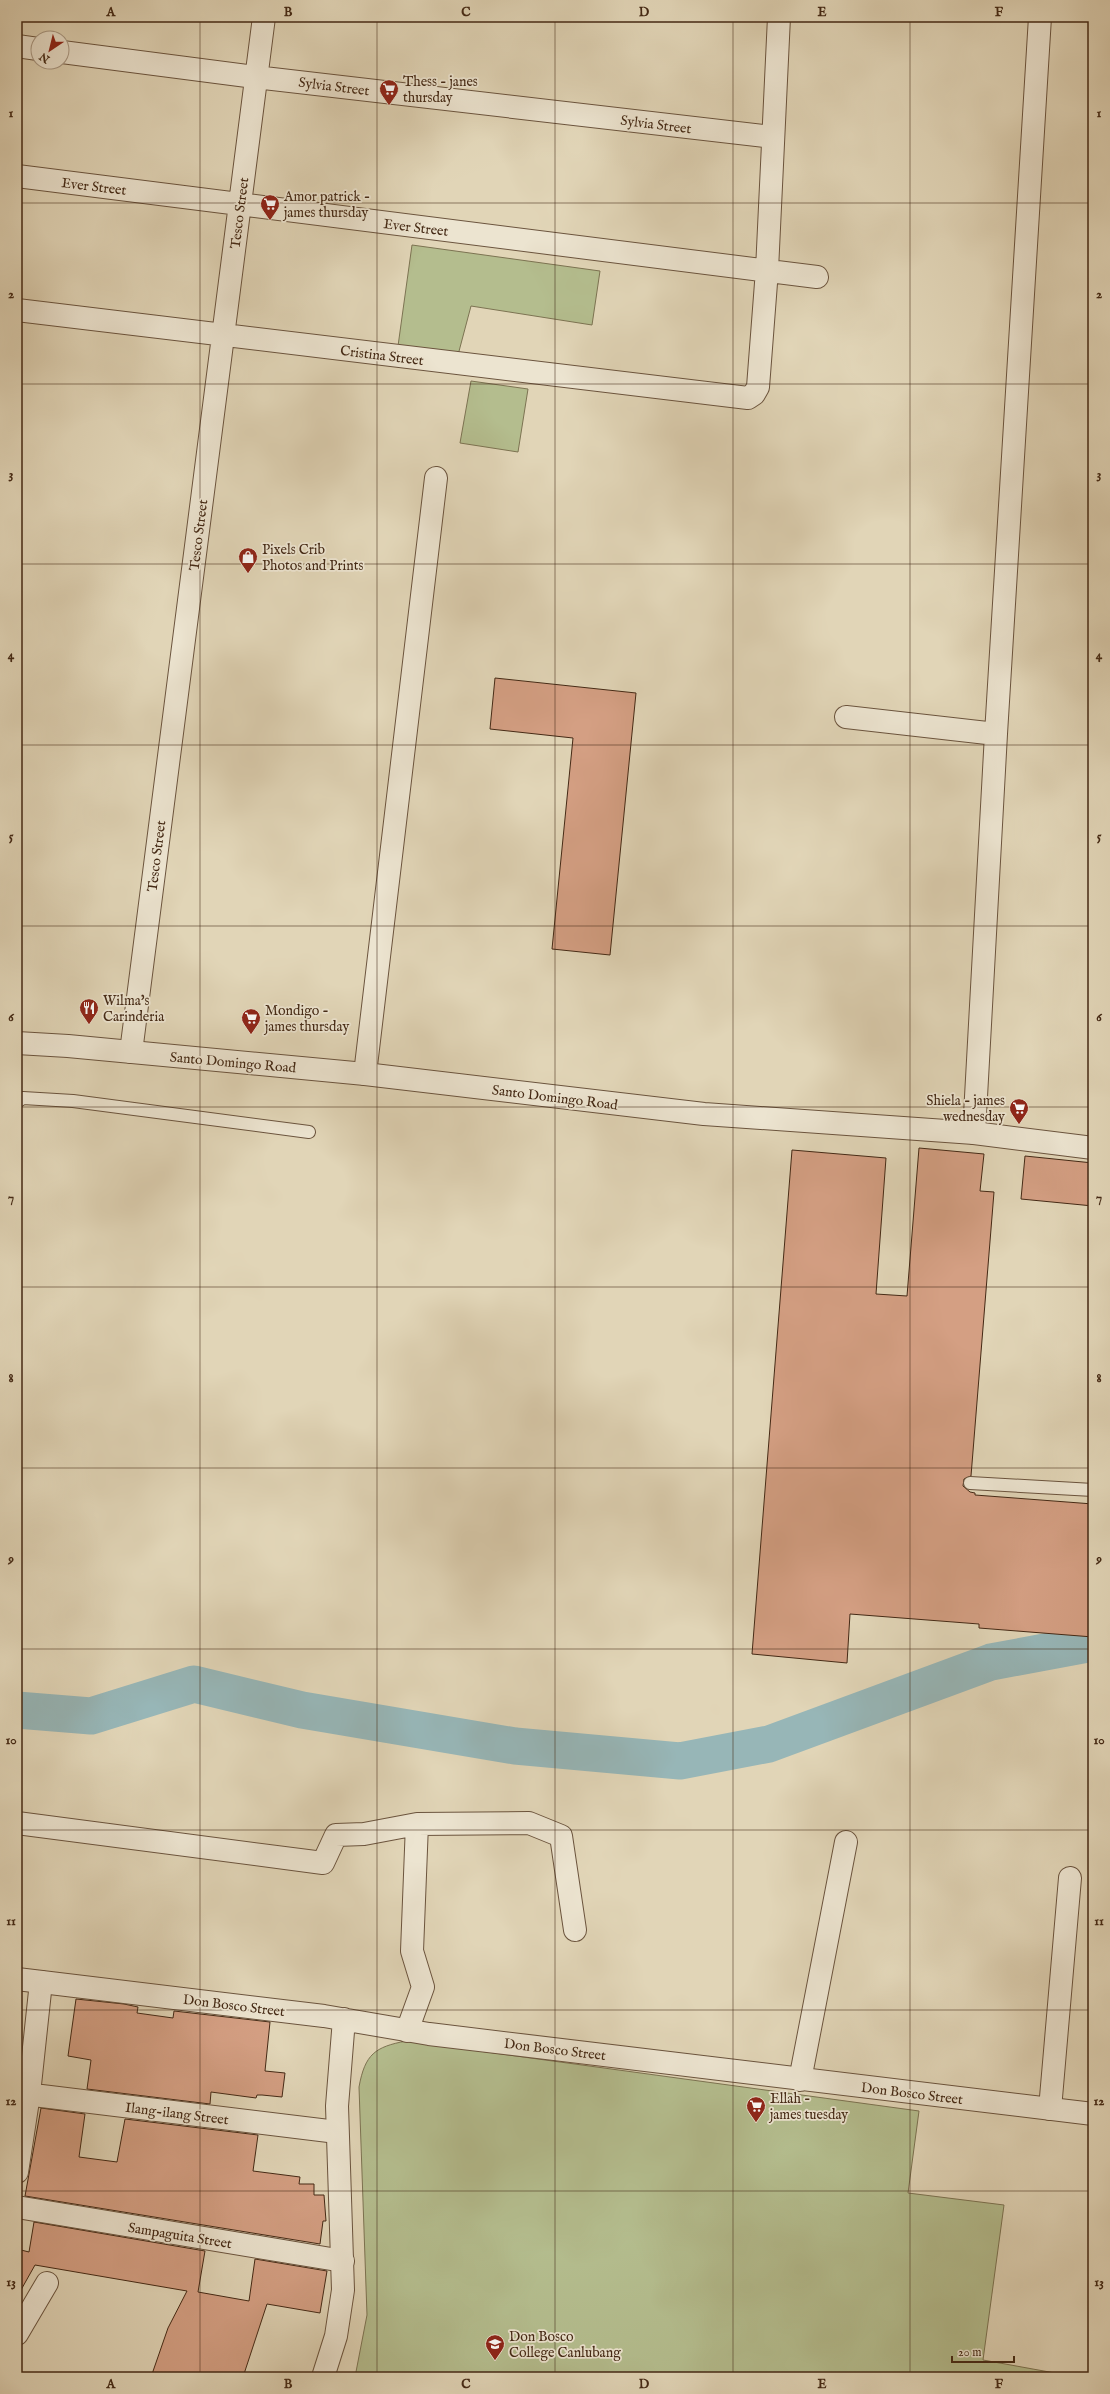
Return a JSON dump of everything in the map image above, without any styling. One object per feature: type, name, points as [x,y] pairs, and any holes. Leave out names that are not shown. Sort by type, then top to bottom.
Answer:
[{"type":"street","name":"Tesco Street","points":[[132,1052],[255,77],[264,17]]},
{"type":"street","points":[[767,270],[779,17]]},
{"type":"street","points":[[974,1134],[996,734],[1040,17]]},
{"type":"street","points":[[17,46],[30,48]]},
{"type":"street","name":"Sylvia Street","points":[[70,53],[255,77],[774,137]]},
{"type":"street","name":"Ever Street","points":[[17,176],[817,277]]},
{"type":"street","name":"Cristina Street","points":[[17,310],[748,398],[758,387],[767,270]]},
{"type":"street","points":[[365,1074],[436,478]]},
{"type":"street","points":[[846,717],[996,734]]},
{"type":"street","name":"Santo Domingo Road","points":[[17,1043],[132,1052],[365,1074],[704,1114],[974,1134],[1093,1148]]},
{"type":"street","points":[[17,1823],[323,1863],[336,1835],[364,1834],[417,1824],[529,1823],[561,1836],[575,1930]]},
{"type":"street","points":[[407,2031],[423,1987],[412,1951],[417,1824]]},
{"type":"street","points":[[800,2080],[846,1842]]},
{"type":"street","points":[[1050,2109],[1070,1878]]},
{"type":"street","name":"Don Bosco Street","points":[[17,1979],[344,2019],[407,2031],[800,2080],[1093,2114]]},
{"type":"street","points":[[17,2172],[23,2094],[41,1982]]},
{"type":"street","points":[[323,2377],[340,2316],[343,2290],[337,2132],[339,2071],[344,2019]]},
{"type":"street","name":"Ilang-ilang Street","points":[[23,2094],[337,2132]]},
{"type":"street","name":"Sampaguita Street","points":[[17,2207],[343,2261]]},
{"type":"street","points":[[17,2334],[47,2283]]},
{"type":"lane","points":[[17,1102],[23,1098],[74,1101],[309,1132]]},
{"type":"lane","points":[[970,1484],[1093,1490]]},
{"type":"green space","points":[[412,245],[600,271],[592,325],[471,306],[458,355],[398,346]]},
{"type":"green space","points":[[471,381],[528,389],[518,452],[460,443]]},
{"type":"green space","points":[[406,2041],[919,2111],[908,2193],[1004,2205],[983,2360],[1077,2377],[355,2377],[367,2315],[359,2087],[361,2076],[368,2060],[373,2054],[386,2046]]},
{"type":"building","points":[[495,678],[636,693],[610,955],[552,949],[573,738],[490,729]]},
{"type":"building","points":[[919,1148],[984,1154],[980,1191],[994,1192],[971,1476],[964,1479],[963,1486],[970,1492],[975,1493],[975,1495],[1093,1504],[1093,1637],[979,1628],[979,1624],[850,1614],[847,1663],[752,1654],[792,1150],[886,1158],[876,1294],[907,1296]]},
{"type":"building","points":[[1025,1156],[1093,1163],[1093,1206],[1021,1199]]},
{"type":"building","points":[[76,1999],[124,2004],[138,2007],[137,2013],[173,2018],[174,2011],[270,2022],[265,2071],[285,2073],[282,2097],[257,2095],[256,2098],[211,2092],[210,2104],[87,2089],[91,2060],[68,2056]]},
{"type":"building","points":[[41,2108],[85,2114],[79,2157],[117,2162],[125,2119],[258,2135],[253,2171],[300,2177],[299,2184],[314,2184],[314,2195],[324,2195],[326,2221],[323,2221],[320,2244],[25,2196]]},
{"type":"building","points":[[34,2222],[205,2251],[198,2292],[249,2301],[255,2259],[327,2271],[320,2313],[267,2304],[243,2377],[151,2377],[168,2328],[187,2291],[35,2265],[17,2297],[17,2249],[29,2252]]},
{"type":"waterway","points":[[17,1710],[91,1716],[194,1684],[302,1710],[515,1746],[680,1761],[769,1744],[991,1662],[1093,1643]]},
{"type":"place","name":"Thess - janes thursday","points":[[389,106]]},
{"type":"place","name":"Amor patrick - james thursday","points":[[270,221]]},
{"type":"place","name":"Pixels Crib Photos and Prints","points":[[248,574]]},
{"type":"place","name":"Wilma's Carinderia","points":[[89,1025]]},
{"type":"place","name":"Mondigo - james thursday","points":[[251,1035]]},
{"type":"place","name":"Shiela - james wednesday","points":[[1019,1125]]},
{"type":"place","name":"Ellah - james tuesday","points":[[756,2123]]},
{"type":"place","name":"Don Bosco College Canlubang","points":[[495,2361]]}]
